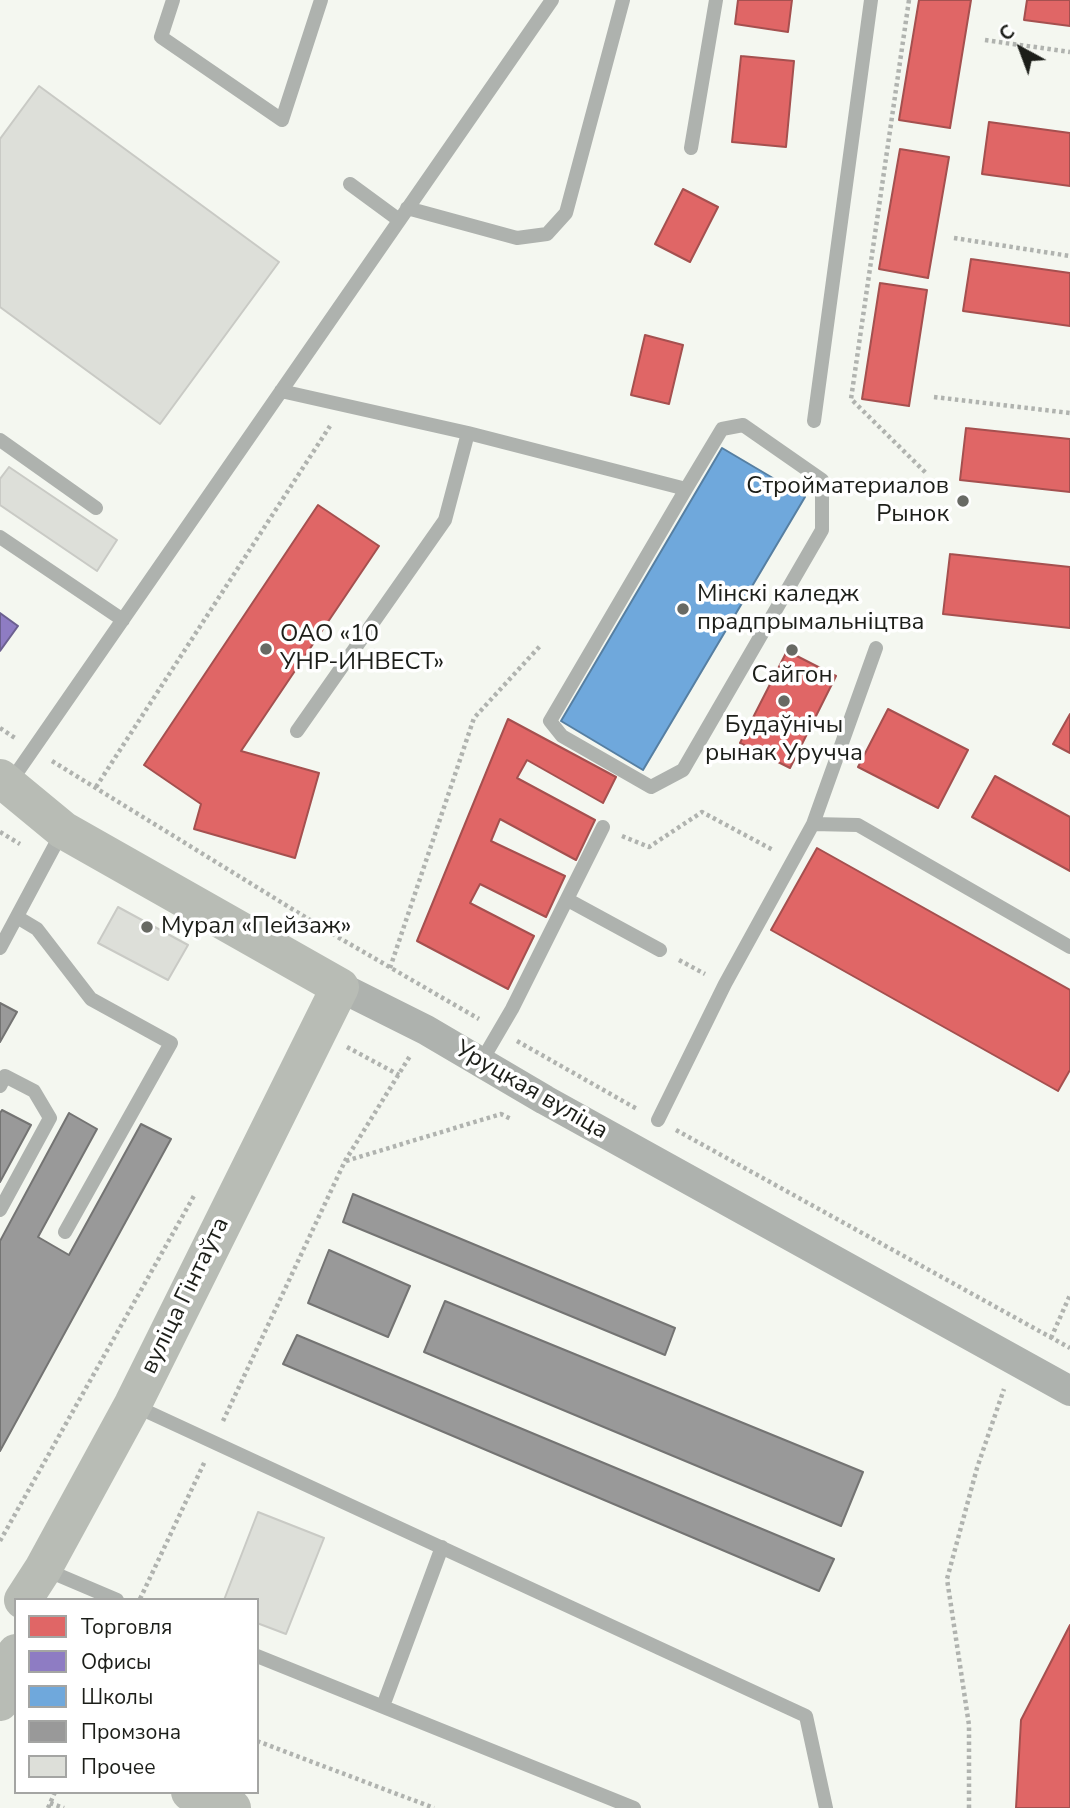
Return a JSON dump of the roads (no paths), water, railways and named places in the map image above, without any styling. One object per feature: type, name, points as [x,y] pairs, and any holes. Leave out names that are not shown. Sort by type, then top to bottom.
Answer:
[{"type":"street","name":"Уруцкая вуліца","points":[[3,785],[63,830],[328,981],[426,1030],[581,1120],[1014,1360],[1066,1382]]},
{"type":"street","name":"вуліца Гінтаўта","points":[[25,1598],[38,1584],[133,1404],[328,981]]},
{"type":"street","points":[[0,1634],[14,1613]]},
{"type":"street","points":[[0,1702],[14,1659]]},
{"type":"street","points":[[195,1794],[232,1808]]},
{"type":"lane","points":[[173,0],[161,37],[282,120],[321,0]]},
{"type":"lane","points":[[3,785],[33,749],[552,0]]},
{"type":"lane","points":[[350,184],[403,214],[517,238],[547,234],[566,213],[623,0]]},
{"type":"lane","points":[[691,148],[716,0]]},
{"type":"lane","points":[[814,421],[871,0]]},
{"type":"lane","points":[[281,391],[468,433],[686,489]]},
{"type":"lane","points":[[743,425],[822,480],[822,530],[682,770],[651,788],[562,736],[550,721],[686,489],[722,429],[743,425]]},
{"type":"lane","points":[[298,731],[445,520],[468,433]]},
{"type":"lane","points":[[0,440],[96,508]]},
{"type":"lane","points":[[0,537],[123,620]]},
{"type":"lane","points":[[658,1121],[725,984],[813,824],[876,648]]},
{"type":"lane","points":[[813,824],[858,825],[1070,947]]},
{"type":"lane","points":[[481,1062],[500,1031],[603,827]]},
{"type":"lane","points":[[0,948],[63,830]]},
{"type":"lane","points":[[568,900],[660,950]]},
{"type":"lane","points":[[17,917],[37,929],[91,999],[171,1043],[65,1232]]},
{"type":"lane","points":[[0,1086],[5,1076],[34,1091],[50,1118],[0,1210]]},
{"type":"lane","points":[[133,1404],[806,1716],[826,1808]]},
{"type":"lane","points":[[383,1706],[442,1547]]},
{"type":"lane","points":[[38,1584],[107,1598]]},
{"type":"lane","points":[[259,1657],[634,1808]]},
{"type":"place","name":"Стройматериалов Рынок","points":[[963,501]]},
{"type":"place","name":"Мінскі каледж прадпрымальніцтва","points":[[683,609]]},
{"type":"place","name":"ОАО «10 УНР-ИНВЕСТ»","points":[[266,649]]},
{"type":"place","name":"Сайгон","points":[[792,650]]},
{"type":"place","name":"Будаўнічы рынак Уручча","points":[[784,701]]},
{"type":"place","name":"Мурал «Пейзаж»","points":[[147,927]]}]
